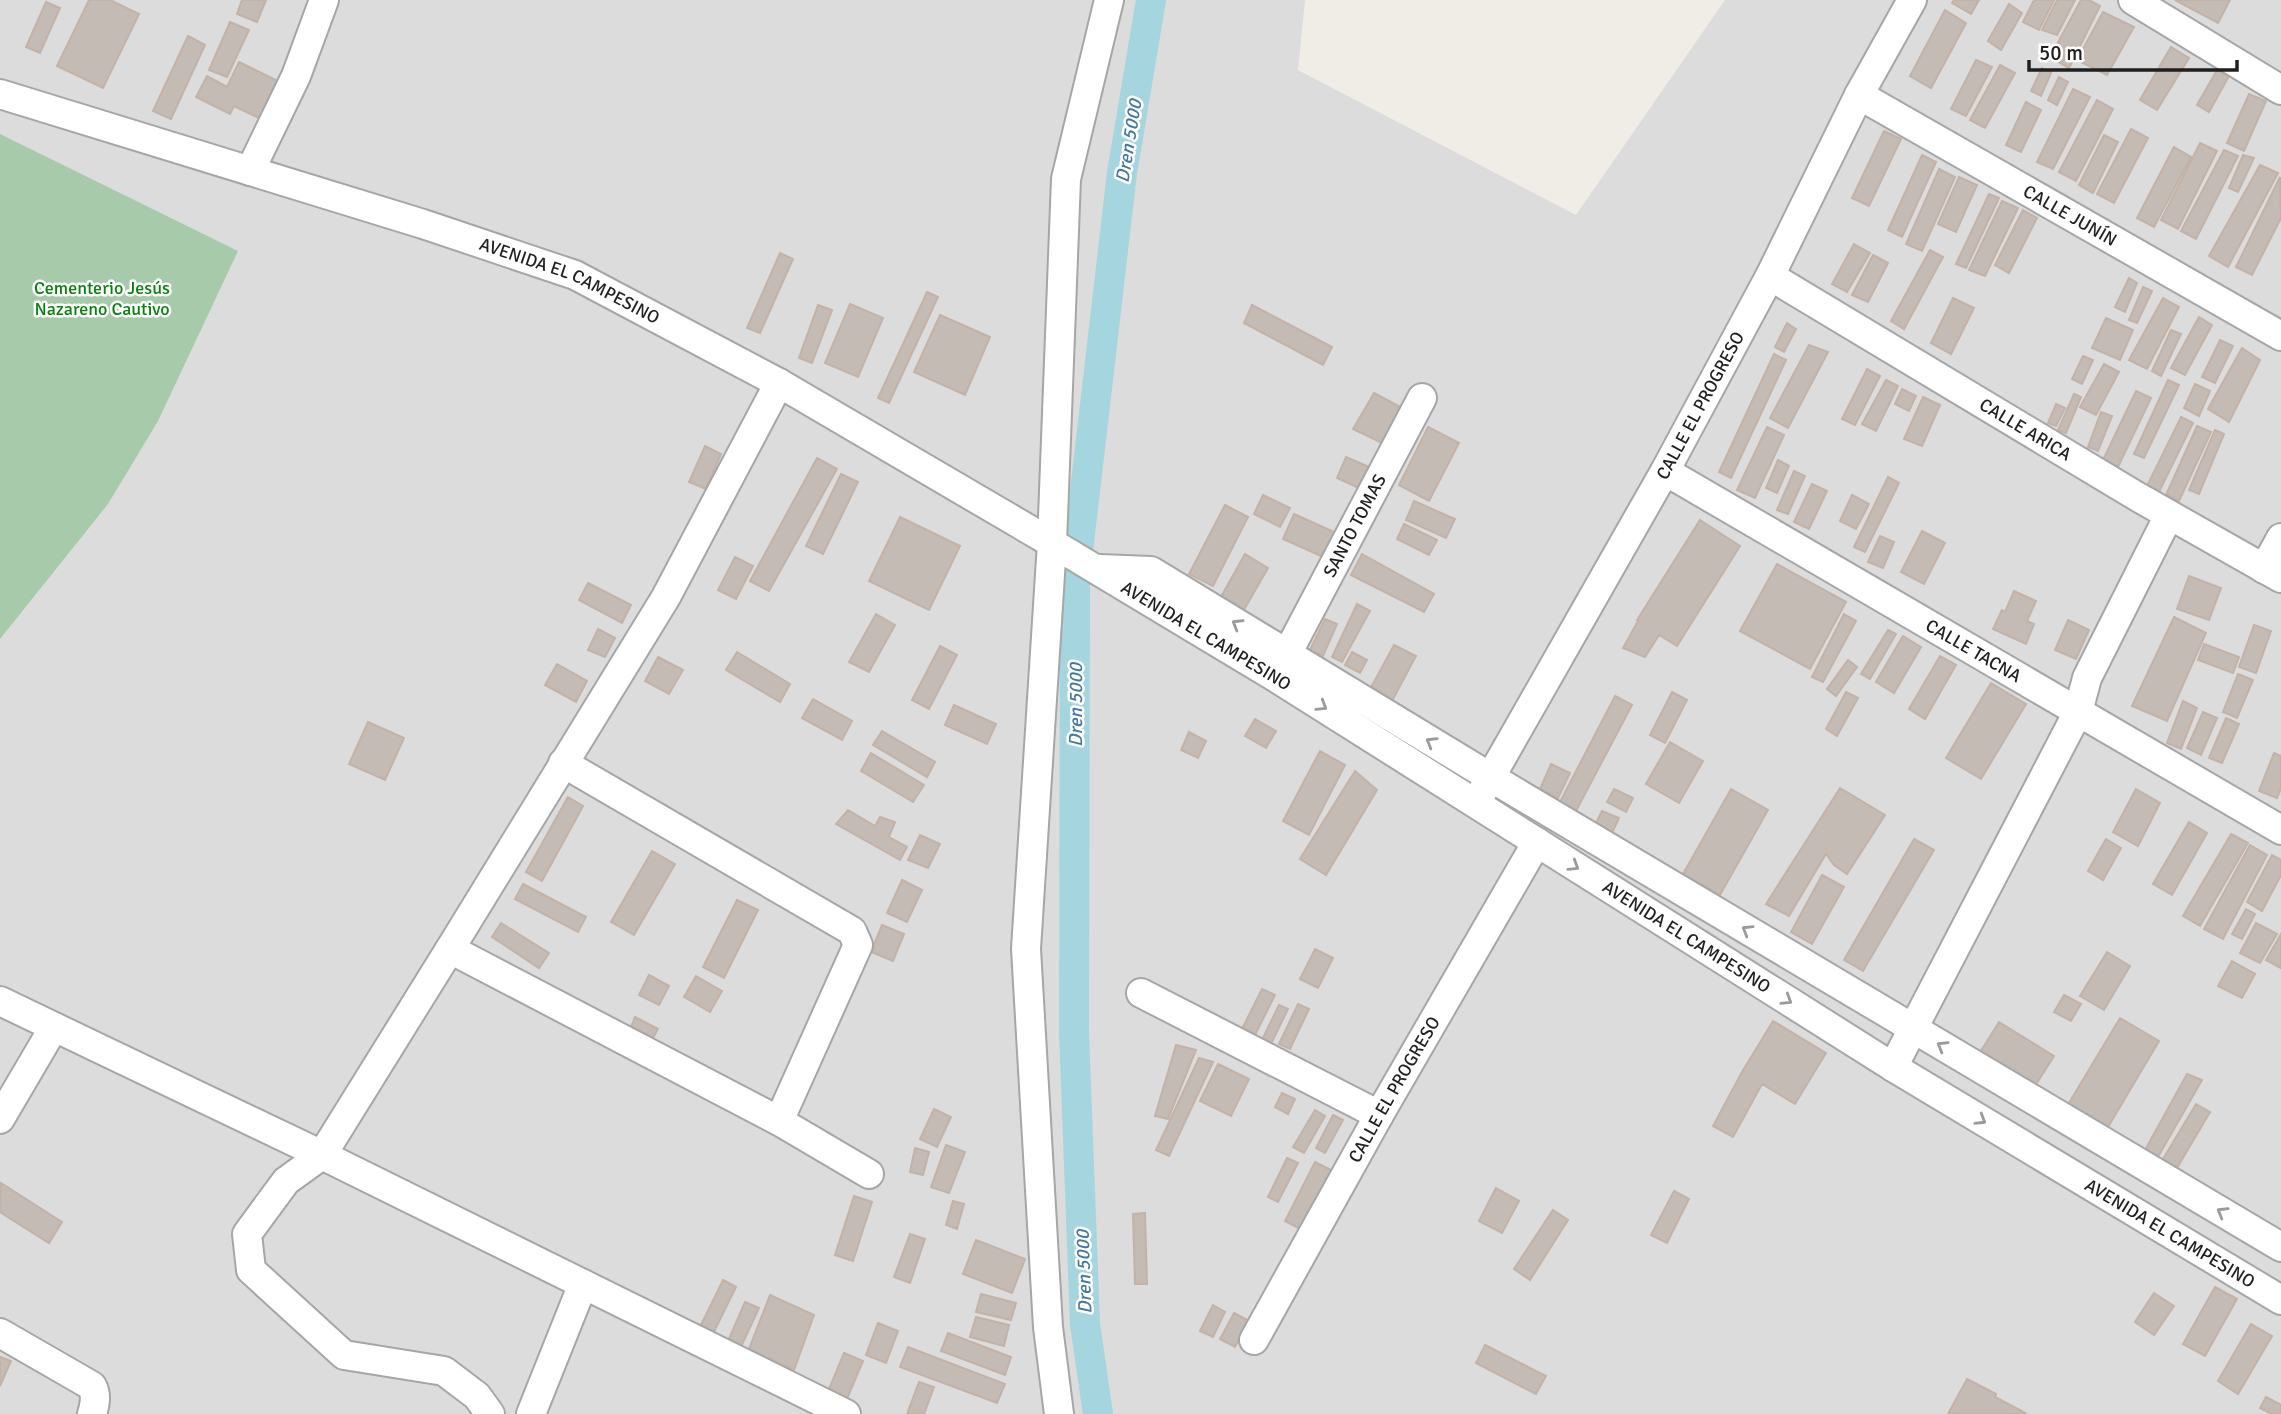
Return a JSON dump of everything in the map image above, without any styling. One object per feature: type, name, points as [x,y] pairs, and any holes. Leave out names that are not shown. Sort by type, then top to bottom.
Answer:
[{"type":"street","points":[[250,171],[296,75],[324,0]]},
{"type":"street","points":[[1059,1414],[1048,1327],[1026,949],[1055,544],[1066,179],[1109,0]]},
{"type":"street","name":"CALLE EL PROGRESO","points":[[1476,802],[1665,471],[1770,276],[1859,95],[1912,0]]},
{"type":"street","points":[[2133,0],[2281,90]]},
{"type":"street","name":"AVENIDA EL CAMPESINO","points":[[0,94],[423,224],[575,275],[779,383],[1055,544],[1476,802],[1893,1067],[2281,1300]]},
{"type":"street","name":"CALLE JUNÍN","points":[[1859,95],[2281,337]]},
{"type":"street","name":"CALLE ARICA","points":[[1770,276],[2169,515],[2273,573]]},
{"type":"street","points":[[490,1414],[477,1395],[444,1371],[344,1355],[251,1270],[247,1234],[286,1181],[322,1155],[499,872],[666,597],[779,383]]},
{"type":"street","name":"SANTO TOMAS","points":[[1287,654],[1422,398]]},
{"type":"street","name":"CALLE TACNA","points":[[1665,471],[2281,830]]},
{"type":"street","points":[[1893,1067],[2078,712],[2087,678],[2169,515]]},
{"type":"street","points":[[2273,573],[2281,538]]},
{"type":"street","name":"AVENIDA EL CAMPESINO","points":[[1096,569],[1151,571],[1490,777],[2281,1247]]},
{"type":"street","points":[[563,763],[852,930],[858,945],[779,1122]]},
{"type":"street","name":"CALLE EL PROGRESO","points":[[1254,1340],[1379,1115],[1537,842]]},
{"type":"street","points":[[450,949],[779,1122],[869,1174]]},
{"type":"street","points":[[1141,993],[1379,1115]]},
{"type":"street","points":[[0,1001],[322,1155],[846,1414]]},
{"type":"street","points":[[0,1119],[54,1027]]},
{"type":"street","points":[[531,1414],[583,1284]]},
{"type":"street","points":[[0,1333],[92,1386],[95,1392],[92,1414]]},
{"type":"shaded area","points":[[0,0],[1305,0],[1298,70],[1576,215],[1725,0],[2281,0],[2281,1414],[0,1414]]},
{"type":"green space","name":"Cementerio Jesús Nazareno Cautivo","points":[[0,134],[238,251],[158,421],[108,504],[0,639]]},
{"type":"building","points":[[89,0],[110,0],[139,14],[103,88],[57,66]]},
{"type":"building","points":[[242,0],[266,0],[257,22],[237,14]]},
{"type":"building","points":[[1954,0],[1979,0],[1971,14],[1952,3]]},
{"type":"building","points":[[2034,0],[2054,0],[2039,30],[2023,22]]},
{"type":"building","points":[[2057,0],[2075,0],[2057,35],[2042,30]]},
{"type":"building","points":[[2081,0],[2089,0],[2100,6],[2069,68],[2050,57]]},
{"type":"building","points":[[2175,0],[2230,0],[2218,23]]},
{"type":"building","points":[[46,2],[60,8],[40,53],[26,47]]},
{"type":"building","points":[[2009,4],[2022,13],[2001,50],[1988,41]]},
{"type":"building","points":[[1945,10],[1966,23],[1931,88],[1910,76]]},
{"type":"building","points":[[2103,12],[2134,27],[2107,75],[2077,60]]},
{"type":"building","points":[[230,22],[249,30],[227,77],[209,70]]},
{"type":"building","points":[[188,36],[205,45],[171,119],[153,111]]},
{"type":"building","points":[[2171,47],[2189,58],[2157,110],[2140,100]]},
{"type":"building","points":[[1976,60],[1992,67],[1966,116],[1951,109]]},
{"type":"building","points":[[239,62],[286,85],[269,123],[234,106],[230,114],[196,97],[207,76],[227,87]]},
{"type":"building","points":[[2000,65],[2015,73],[1985,128],[1970,120]]},
{"type":"building","points":[[2042,68],[2051,73],[2041,96],[2031,91]]},
{"type":"building","points":[[2217,70],[2229,76],[2209,112],[2197,105]]},
{"type":"building","points":[[2059,77],[2068,82],[2057,105],[2048,100]]},
{"type":"building","points":[[2073,89],[2090,97],[2053,169],[2037,162]]},
{"type":"building","points":[[2249,94],[2266,101],[2244,151],[2227,143]]},
{"type":"building","points":[[2097,100],[2113,109],[2076,181],[2059,172]]},
{"type":"building","points":[[2026,102],[2041,110],[2021,152],[2006,145]]},
{"type":"building","points":[[2131,129],[2148,138],[2114,203],[2097,194]]},
{"type":"building","points":[[1884,131],[1901,139],[1869,206],[1852,198]]},
{"type":"building","points":[[2104,135],[2118,142],[2093,193],[2079,185]]},
{"type":"building","points":[[2200,143],[2217,151],[2178,229],[2161,220]]},
{"type":"building","points":[[2174,147],[2191,157],[2154,227],[2137,218]]},
{"type":"building","points":[[2224,150],[2238,156],[2196,239],[2181,231]]},
{"type":"building","points":[[1922,155],[1936,162],[1902,237],[1888,230]]},
{"type":"building","points":[[2243,155],[2254,158],[2238,192],[2229,188]]},
{"type":"building","points":[[2260,165],[2278,173],[2228,267],[2209,256]]},
{"type":"building","points":[[1939,169],[1955,177],[1922,251],[1906,244]]},
{"type":"building","points":[[1959,177],[1977,185],[1956,232],[1938,224]]},
{"type":"building","points":[[2280,177],[2281,218],[2252,275],[2236,267]]},
{"type":"building","points":[[1989,194],[1999,198],[1966,268],[1956,264]]},
{"type":"building","points":[[2002,201],[2018,208],[1985,276],[1969,270]]},
{"type":"building","points":[[2023,210],[2037,218],[2009,273],[1995,265]]},
{"type":"building","points":[[1854,244],[1870,253],[1847,292],[1832,284]]},
{"type":"building","points":[[1930,250],[1943,257],[1904,329],[1891,321]]},
{"type":"building","points":[[780,253],[793,259],[760,333],[747,328]]},
{"type":"building","points":[[1873,255],[1888,263],[1868,302],[1852,295]]},
{"type":"building","points":[[2129,278],[2137,283],[2125,312],[2115,307]]},
{"type":"building","points":[[2143,287],[2152,291],[2137,323],[2129,320]]},
{"type":"building","points":[[927,292],[938,297],[889,403],[878,398]]},
{"type":"building","points":[[1953,298],[1974,308],[1951,354],[1931,343]]},
{"type":"building","points":[[2163,298],[2179,307],[2147,369],[2129,360]]},
{"type":"building","points":[[850,304],[883,318],[858,377],[825,363]]},
{"type":"building","points":[[818,305],[832,310],[812,363],[799,358]]},
{"type":"building","points":[[1252,305],[1332,347],[1323,365],[1244,323]]},
{"type":"building","points":[[940,315],[990,337],[965,395],[914,372]]},
{"type":"building","points":[[2199,317],[2212,325],[2185,375],[2171,368]]},
{"type":"building","points":[[2106,318],[2133,330],[2120,360],[2092,348]]},
{"type":"building","points":[[1787,323],[1796,329],[1784,352],[1775,347]]},
{"type":"building","points":[[2171,330],[2181,334],[2161,376],[2152,371]]},
{"type":"building","points":[[2220,340],[2233,346],[2215,383],[2202,377]]},
{"type":"building","points":[[1809,345],[1828,352],[1788,428],[1770,418]]},
{"type":"building","points":[[2242,348],[2260,360],[2229,422],[2208,409]]},
{"type":"building","points":[[1774,354],[1786,360],[1731,478],[1719,472]]},
{"type":"building","points":[[2083,356],[2093,360],[2082,384],[2072,379]]},
{"type":"building","points":[[2104,364],[2119,372],[2096,415],[2080,407]]},
{"type":"building","points":[[1867,369],[1880,376],[1855,425],[1842,419]]},
{"type":"building","points":[[1886,380],[1898,386],[1876,431],[1862,424]]},
{"type":"building","points":[[2168,380],[2179,385],[2144,458],[2134,454]]},
{"type":"building","points":[[2195,384],[2210,391],[2199,416],[2184,408]]},
{"type":"building","points":[[1902,389],[1916,396],[1909,411],[1895,404]]},
{"type":"building","points":[[2136,391],[2151,398],[2118,467],[2103,460]]},
{"type":"building","points":[[1374,393],[1404,409],[1386,445],[1353,429]]},
{"type":"building","points":[[2074,394],[2081,397],[2066,433],[2058,430]]},
{"type":"building","points":[[1923,397],[1940,405],[1922,446],[1904,439]]},
{"type":"building","points":[[2056,404],[2065,408],[2056,426],[2048,423]]},
{"type":"building","points":[[2101,412],[2112,416],[2098,451],[2088,447]]},
{"type":"building","points":[[2181,417],[2193,423],[2159,492],[2147,486]]},
{"type":"building","points":[[2197,426],[2211,432],[2179,501],[2166,495]]},
{"type":"building","points":[[1428,427],[1459,443],[1429,501],[1399,485]]},
{"type":"building","points":[[1767,427],[1784,435],[1755,498],[1737,490]]},
{"type":"building","points":[[2215,430],[2224,434],[2199,494],[2189,490]]},
{"type":"building","points":[[705,446],[721,454],[706,489],[689,482]]},
{"type":"building","points":[[1346,457],[1376,470],[1367,492],[1337,478]]},
{"type":"building","points":[[817,458],[837,469],[769,591],[750,581]]},
{"type":"building","points":[[1778,460],[1789,466],[1777,493],[1766,488]]},
{"type":"building","points":[[1794,471],[1805,476],[1788,514],[1777,510]]},
{"type":"building","points":[[841,474],[858,482],[823,554],[806,546]]},
{"type":"building","points":[[1888,477],[1899,483],[1865,552],[1854,547]]},
{"type":"building","points":[[1812,484],[1827,491],[1809,529],[1794,522]]},
{"type":"building","points":[[1263,495],[1290,508],[1280,527],[1254,514]]},
{"type":"building","points":[[1852,495],[1869,504],[1856,529],[1840,521]]},
{"type":"building","points":[[1414,501],[1455,519],[1446,538],[1406,520]]},
{"type":"building","points":[[1225,505],[1248,517],[1213,586],[1189,574]]},
{"type":"building","points":[[1294,514],[1334,532],[1323,557],[1283,539]]},
{"type":"building","points":[[900,517],[960,546],[929,610],[869,581]]},
{"type":"building","points":[[1700,520],[1740,546],[1677,646],[1659,635],[1645,657],[1623,648],[1637,620]]},
{"type":"building","points":[[1404,524],[1437,540],[1429,555],[1397,539]]},
{"type":"building","points":[[1922,531],[1945,543],[1924,584],[1901,572]]},
{"type":"building","points":[[1880,536],[1894,542],[1883,568],[1868,562]]},
{"type":"building","points":[[1245,554],[1268,568],[1241,615],[1218,602]]},
{"type":"building","points":[[1362,554],[1434,594],[1424,612],[1351,575]]},
{"type":"building","points":[[735,557],[753,566],[736,599],[718,590]]},
{"type":"building","points":[[1777,564],[1846,602],[1810,669],[1740,631]]},
{"type":"building","points":[[2189,576],[2221,588],[2209,620],[2177,609]]},
{"type":"building","points":[[588,583],[631,605],[622,623],[579,600]]},
{"type":"building","points":[[2014,591],[2036,601],[2027,621],[2034,624],[2026,644],[1993,629],[2002,610],[2005,612]]},
{"type":"building","points":[[1357,604],[1370,611],[1342,662],[1332,657]]},
{"type":"building","points":[[876,614],[895,625],[869,672],[849,662]]},
{"type":"building","points":[[1844,614],[1856,621],[1823,682],[1812,677]]},
{"type":"building","points":[[2174,617],[2206,633],[2167,721],[2132,706]]},
{"type":"building","points":[[1325,619],[1337,624],[1323,656],[1310,650]]},
{"type":"building","points":[[2068,620],[2089,630],[2076,659],[2055,650]]},
{"type":"building","points":[[2254,625],[2271,631],[2256,673],[2239,667]]},
{"type":"building","points":[[598,629],[615,638],[605,657],[588,650]]},
{"type":"building","points":[[1888,630],[1896,634],[1870,679],[1861,674]]},
{"type":"building","points":[[1903,636],[1921,647],[1894,693],[1876,682]]},
{"type":"building","points":[[2204,644],[2239,657],[2233,673],[2198,660]]},
{"type":"building","points":[[1394,645],[1416,656],[1391,703],[1369,691]]},
{"type":"building","points":[[940,646],[957,655],[929,709],[912,700]]},
{"type":"building","points":[[737,652],[790,684],[780,702],[726,670]]},
{"type":"building","points":[[1352,652],[1367,660],[1360,673],[1345,665]]},
{"type":"building","points":[[1940,656],[1956,665],[1925,719],[1909,709]]},
{"type":"building","points":[[658,657],[683,670],[669,694],[645,681]]},
{"type":"building","points":[[1848,660],[1857,667],[1836,696],[1827,689]]},
{"type":"building","points":[[557,664],[587,681],[576,702],[545,685]]},
{"type":"building","points":[[2238,674],[2253,680],[2237,718],[2223,712]]},
{"type":"building","points":[[1991,683],[2026,704],[1981,779],[1946,758]]},
{"type":"building","points":[[1672,692],[1687,700],[1665,743],[1650,735]]},
{"type":"building","points":[[1846,692],[1858,698],[1837,736],[1826,729]]},
{"type":"building","points":[[1615,696],[1632,705],[1576,811],[1560,802]]},
{"type":"building","points":[[813,699],[852,721],[842,740],[802,718]]},
{"type":"building","points":[[2183,701],[2197,708],[2181,749],[2167,743]]},
{"type":"building","points":[[954,705],[996,724],[987,744],[945,725]]},
{"type":"building","points":[[2203,712],[2217,718],[2201,755],[2187,748]]},
{"type":"building","points":[[2226,718],[2239,724],[2222,763],[2209,758]]},
{"type":"building","points":[[1255,719],[1276,731],[1266,748],[1245,736]]},
{"type":"building","points":[[368,722],[404,738],[385,780],[349,764]]},
{"type":"building","points":[[882,731],[935,762],[927,777],[873,745]]},
{"type":"building","points":[[1189,732],[1206,741],[1198,758],[1181,750]]},
{"type":"building","points":[[1670,742],[1703,761],[1679,803],[1646,784]]},
{"type":"building","points":[[1320,751],[1345,765],[1309,835],[1283,821]]},
{"type":"building","points":[[871,753],[924,785],[913,802],[861,771]]},
{"type":"building","points":[[2274,753],[2281,756],[2281,788],[2277,798],[2259,791]]},
{"type":"building","points":[[1551,764],[1570,773],[1558,798],[1540,789]]},
{"type":"building","points":[[1355,771],[1377,790],[1326,875],[1300,859]]},
{"type":"building","points":[[1840,788],[1885,815],[1847,874],[1834,865],[1826,854],[1789,916],[1766,904]]},
{"type":"building","points":[[1614,789],[1633,798],[1626,812],[1607,802]]},
{"type":"building","points":[[1731,789],[1768,810],[1720,895],[1683,874]]},
{"type":"building","points":[[2136,789],[2160,803],[2138,846],[2113,832]]},
{"type":"building","points":[[568,797],[583,806],[542,881],[526,872]]},
{"type":"building","points":[[848,810],[875,826],[880,817],[895,822],[889,837],[907,847],[900,860],[836,824]]},
{"type":"building","points":[[1602,811],[1619,818],[1612,833],[1595,825]]},
{"type":"building","points":[[2189,822],[2207,833],[2172,895],[2153,884]]},
{"type":"building","points":[[2231,834],[2248,843],[2200,926],[2183,916]]},
{"type":"building","points":[[920,835],[940,844],[928,868],[908,860]]},
{"type":"building","points":[[1914,839],[1934,850],[1863,971],[1844,960]]},
{"type":"building","points":[[2106,839],[2121,848],[2103,880],[2088,871]]},
{"type":"building","points":[[2250,845],[2267,855],[2223,939],[2204,929]]},
{"type":"building","points":[[652,851],[675,864],[634,935],[611,922]]},
{"type":"building","points":[[2272,855],[2281,860],[2281,875],[2262,911],[2247,902]]},
{"type":"building","points":[[1822,875],[1844,887],[1812,944],[1791,932]]},
{"type":"building","points":[[902,880],[922,890],[907,922],[887,913]]},
{"type":"building","points":[[523,884],[586,917],[578,932],[515,899]]},
{"type":"building","points":[[737,900],[758,910],[724,978],[703,967]]},
{"type":"building","points":[[2246,909],[2255,914],[2242,939],[2232,934]]},
{"type":"building","points":[[501,923],[549,953],[539,968],[492,937]]},
{"type":"building","points":[[2256,923],[2277,934],[2260,963],[2240,953]]},
{"type":"building","points":[[882,925],[904,934],[893,961],[871,952]]},
{"type":"building","points":[[2281,934],[2281,968],[2266,960]]},
{"type":"building","points":[[1315,949],[1333,958],[1318,988],[1300,979]]},
{"type":"building","points":[[2107,952],[2130,966],[2104,1010],[2080,996]]},
{"type":"building","points":[[2232,961],[2255,974],[2242,998],[2218,986]]},
{"type":"building","points":[[649,975],[669,986],[659,1005],[639,995]]},
{"type":"building","points":[[696,976],[722,991],[710,1012],[684,997]]},
{"type":"building","points":[[1262,989],[1275,995],[1255,1035],[1242,1029]]},
{"type":"building","points":[[2064,995],[2081,1004],[2071,1021],[2054,1012]]},
{"type":"building","points":[[1298,1004],[1309,1009],[1290,1049],[1279,1044]]},
{"type":"building","points":[[1279,1005],[1288,1009],[1271,1044],[1262,1040]]},
{"type":"building","points":[[635,1017],[658,1029],[653,1038],[631,1027]]},
{"type":"building","points":[[2120,1018],[2159,1041],[2102,1137],[2063,1113]]},
{"type":"building","points":[[1773,1021],[1826,1053],[1795,1104],[1762,1084],[1733,1137],[1713,1126]]},
{"type":"building","points":[[1999,1022],[2054,1056],[2033,1089],[1979,1054]]},
{"type":"building","points":[[1176,1045],[1196,1050],[1168,1119],[1155,1116]]},
{"type":"building","points":[[1199,1058],[1213,1062],[1169,1156],[1156,1150]]},
{"type":"building","points":[[1218,1064],[1249,1079],[1231,1116],[1200,1101]]},
{"type":"building","points":[[2187,1074],[2202,1080],[2158,1157],[2145,1150]]},
{"type":"building","points":[[1282,1093],[1295,1099],[1288,1114],[1275,1107]]},
{"type":"building","points":[[2196,1104],[2210,1112],[2174,1173],[2160,1164]]},
{"type":"building","points":[[934,1109],[951,1117],[937,1147],[920,1139]]},
{"type":"building","points":[[1315,1110],[1325,1116],[1304,1153],[1293,1147]]},
{"type":"building","points":[[1333,1115],[1343,1120],[1325,1153],[1316,1148]]},
{"type":"building","points":[[946,1145],[965,1152],[949,1193],[931,1187]]},
{"type":"building","points":[[915,1148],[929,1152],[923,1175],[910,1172]]},
{"type":"building","points":[[1287,1158],[1298,1163],[1278,1202],[1268,1197]]},
{"type":"building","points":[[1315,1162],[1337,1173],[1306,1232],[1285,1221]]},
{"type":"building","points":[[1,1183],[62,1222],[49,1243],[0,1212]]},
{"type":"building","points":[[1496,1188],[1519,1201],[1502,1233],[1479,1221]]},
{"type":"building","points":[[1674,1191],[1689,1199],[1667,1243],[1651,1235]]},
{"type":"building","points":[[854,1196],[872,1202],[853,1261],[835,1255]]},
{"type":"building","points":[[953,1201],[964,1204],[957,1229],[946,1225]]},
{"type":"building","points":[[1553,1210],[1568,1220],[1530,1280],[1514,1269]]},
{"type":"building","points":[[1145,1213],[1147,1284],[1135,1284],[1133,1214]]},
{"type":"building","points":[[910,1234],[925,1239],[910,1283],[894,1277]]},
{"type":"building","points":[[976,1240],[1025,1259],[1012,1293],[963,1274]]},
{"type":"building","points":[[723,1280],[736,1287],[710,1340],[697,1333]]},
{"type":"building","points":[[2215,1287],[2237,1299],[2205,1356],[2183,1344]]},
{"type":"building","points":[[2154,1293],[2174,1306],[2154,1335],[2135,1322]]},
{"type":"building","points":[[981,1294],[1016,1303],[1011,1320],[976,1312]]},
{"type":"building","points":[[770,1295],[814,1315],[794,1370],[749,1349]]},
{"type":"building","points":[[745,1302],[759,1308],[741,1347],[728,1341]]},
{"type":"building","points":[[1213,1305],[1225,1312],[1213,1337],[1200,1331]]},
{"type":"building","points":[[1234,1313],[1249,1321],[1235,1347],[1220,1339]]},
{"type":"building","points":[[976,1317],[1009,1325],[1004,1346],[970,1337]]},
{"type":"building","points":[[878,1323],[898,1331],[886,1363],[866,1355]]},
{"type":"building","points":[[2251,1324],[2272,1336],[2238,1394],[2218,1381]]},
{"type":"building","points":[[948,1333],[1011,1357],[1005,1375],[941,1351]]},
{"type":"building","points":[[1485,1345],[1546,1376],[1536,1394],[1476,1363]]},
{"type":"building","points":[[908,1347],[1005,1384],[997,1403],[900,1367]]},
{"type":"building","points":[[844,1353],[863,1361],[846,1401],[827,1394]]},
{"type":"building","points":[[0,1357],[11,1361],[0,1386]]},
{"type":"building","points":[[1967,1379],[1996,1394],[1995,1397],[2027,1414],[1948,1414]]},
{"type":"building","points":[[919,1382],[934,1387],[924,1414],[907,1414]]},
{"type":"building","points":[[2266,1397],[2281,1405],[2281,1414],[2272,1414],[2260,1408]]},
{"type":"waterway","name":"Dren 5000","points":[[1098,1414],[1085,1324],[1074,1032],[1075,577],[1122,173],[1151,0]]}]
